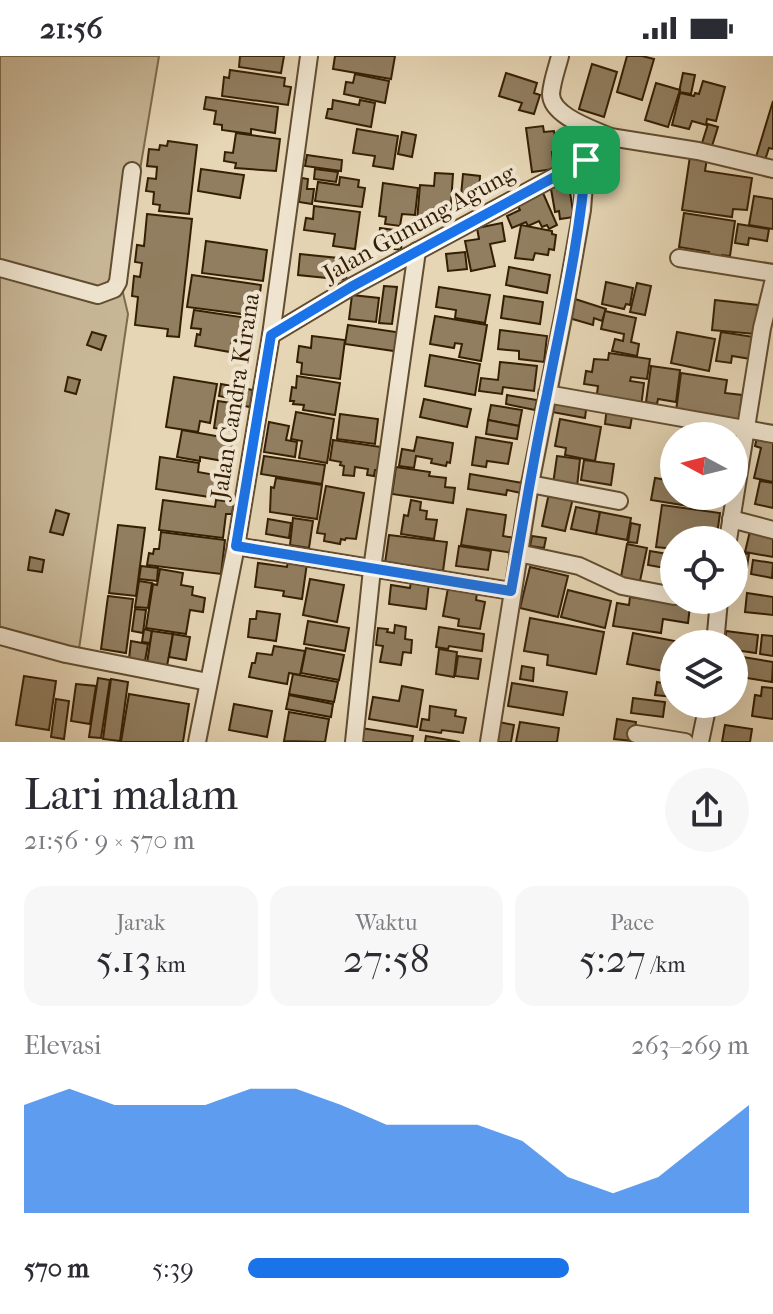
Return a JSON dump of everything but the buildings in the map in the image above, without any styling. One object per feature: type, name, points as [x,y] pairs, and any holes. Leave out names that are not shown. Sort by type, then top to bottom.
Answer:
[{"type":"street","name":"Jalan Candra Kirana","points":[[197,742],[236,546],[271,335],[309,56]]},
{"type":"street","points":[[560,56],[553,84],[553,102],[569,118],[610,137],[698,151],[773,169]]},
{"type":"street","name":"Jalan Gunung Agung","points":[[271,335],[351,287],[586,160],[610,137]]},
{"type":"street","points":[[489,742],[511,591],[572,273],[586,160]]},
{"type":"street","points":[[0,268],[98,295],[114,289],[118,282],[132,171]]},
{"type":"street","points":[[354,742],[372,569],[417,251]]},
{"type":"street","points":[[679,258],[773,273]]},
{"type":"street","points":[[746,422],[767,330],[773,283]]},
{"type":"street","points":[[547,394],[705,422]]},
{"type":"street","points":[[748,430],[773,434]]},
{"type":"street","points":[[530,484],[619,501]]},
{"type":"street","points":[[730,526],[732,510]]},
{"type":"street","points":[[731,519],[773,530]]},
{"type":"street","points":[[236,546],[511,591]]},
{"type":"street","points":[[518,553],[579,566],[622,586],[660,593]]},
{"type":"street","points":[[0,636],[66,654],[208,682]]},
{"type":"street","points":[[700,742],[705,718]]},
{"type":"street","points":[[636,734],[685,742]]},
{"type":"shaded area","points":[[0,56],[159,56],[128,242],[123,293],[128,314],[79,649],[0,627]]},
{"type":"route","points":[[586,160],[572,273],[511,591],[236,546],[271,335],[351,287],[586,160]]}]
